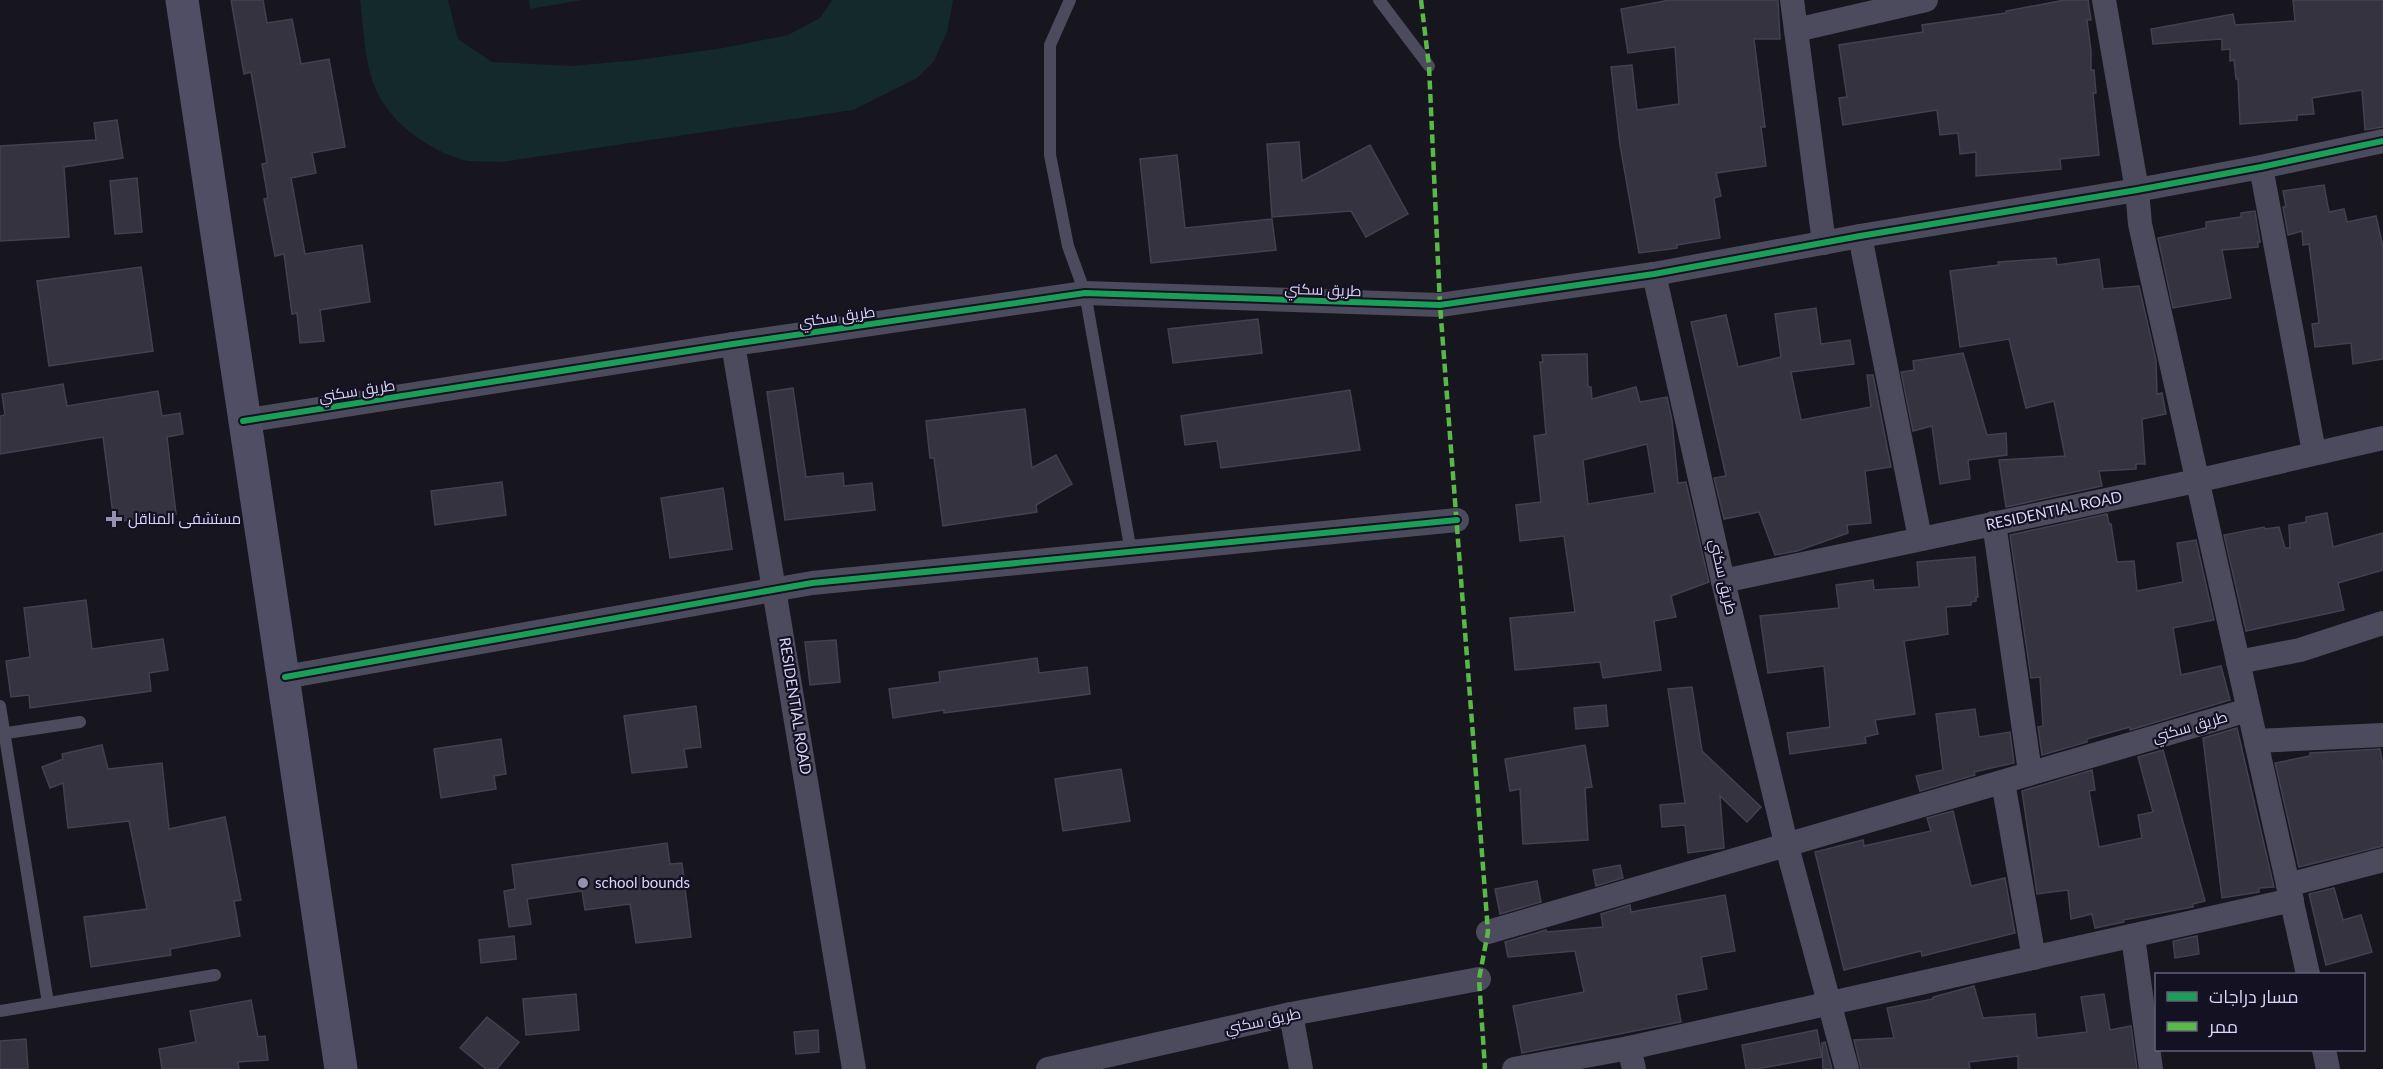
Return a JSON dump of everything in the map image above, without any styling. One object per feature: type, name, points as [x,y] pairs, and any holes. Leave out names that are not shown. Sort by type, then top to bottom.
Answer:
[{"type":"street","points":[[182,0],[243,421],[285,677],[341,1069]]},
{"type":"street","points":[[1792,0],[1824,243]]},
{"type":"street","points":[[1796,30],[1926,0]]},
{"type":"street","points":[[2104,0],[2137,190],[2140,224],[2308,973]]},
{"type":"street","name":"طريق سكني","points":[[243,421],[733,344],[1085,293],[1440,305],[1654,274],[1860,236],[2137,190],[2383,141]]},
{"type":"street","points":[[2261,167],[2314,452]]},
{"type":"street","points":[[1860,236],[1920,538]]},
{"type":"street","name":"طريق سكني","points":[[1654,274],[1723,581],[1786,843],[1847,1069]]},
{"type":"street","name":"RESIDENTIAL ROAD","points":[[733,344],[776,590],[854,1069]]},
{"type":"street","name":"RESIDENTIAL ROAD","points":[[1723,581],[2196,481],[2314,452],[2383,438]]},
{"type":"street","points":[[285,677],[812,583],[1457,520]]},
{"type":"street","points":[[1994,523],[2030,772]]},
{"type":"street","points":[[2238,662],[2300,650],[2383,623]]},
{"type":"street","name":"طريق سكني","points":[[1488,932],[1786,843],[2248,710]]},
{"type":"street","points":[[2256,741],[2383,735]]},
{"type":"street","points":[[2003,782],[2034,958]]},
{"type":"street","points":[[1514,1069],[1632,1058],[1831,1004],[2133,936],[2290,892],[2383,860]]},
{"type":"street","points":[[2133,936],[2151,1069]]},
{"type":"street","name":"طريق سكني","points":[[1048,1069],[1291,1014],[1479,979]]},
{"type":"street","points":[[1291,1014],[1301,1069]]},
{"type":"street","points":[[2324,1051],[2328,1069]]},
{"type":"lane","points":[[1070,0],[1050,45],[1050,156],[1068,246],[1085,293],[1131,552]]},
{"type":"lane","points":[[1380,0],[1429,66]]},
{"type":"lane","points":[[0,706],[2,734],[48,1003]]},
{"type":"lane","points":[[2,734],[80,722]]},
{"type":"lane","points":[[0,1011],[215,975]]},
{"type":"green space","points":[[360,0],[448,0],[458,39],[492,62],[571,66],[638,60],[723,48],[788,35],[820,18],[832,0],[953,0],[947,32],[934,61],[917,78],[853,110],[501,162],[470,161],[445,154],[417,137],[393,115],[375,88],[370,73]]},
{"type":"green space","points":[[529,0],[582,0],[530,9]]},
{"type":"building","points":[[231,0],[263,0],[267,23],[292,19],[301,64],[329,59],[345,147],[312,153],[316,173],[291,178],[305,254],[362,245],[370,302],[320,310],[324,341],[300,343],[297,313],[292,314],[284,254],[275,256],[264,199],[268,198],[262,164],[267,163],[251,72],[244,74]]},
{"type":"building","points":[[1670,0],[1778,0],[1780,39],[1754,39],[1765,127],[1761,127],[1766,166],[1716,173],[1721,196],[1714,198],[1720,238],[1677,245],[1677,248],[1639,253],[1620,145],[1611,67],[1632,65],[1637,110],[1679,104],[1675,47],[1628,53],[1621,9]]},
{"type":"building","points":[[2065,0],[2088,0],[2091,20],[2087,20],[2091,70],[2094,70],[2096,93],[2093,93],[2099,155],[2060,159],[2061,169],[1976,176],[1976,152],[1960,154],[1958,133],[1940,135],[1937,110],[1843,125],[1839,98],[1847,97],[1839,45],[1923,32],[1922,25],[2006,13],[2006,11]]},
{"type":"building","points":[[2293,0],[2383,0],[2383,127],[2365,130],[2362,90],[2312,98],[2314,114],[2297,115],[2297,120],[2240,124],[2238,79],[2236,79],[2234,60],[2230,61],[2230,49],[2222,50],[2222,39],[2153,44],[2151,29],[2233,14],[2235,25],[2295,21]]},
{"type":"building","points":[[117,120],[123,158],[64,167],[69,237],[0,241],[0,146],[96,140],[94,123]]},
{"type":"building","points":[[1299,142],[1302,181],[1370,145],[1408,214],[1366,237],[1351,211],[1272,217],[1267,144]]},
{"type":"building","points":[[1177,155],[1185,228],[1272,219],[1276,250],[1151,263],[1140,159]]},
{"type":"building","points":[[137,178],[142,232],[115,234],[110,181]]},
{"type":"building","points":[[2324,185],[2329,212],[2344,209],[2347,222],[2376,216],[2383,247],[2383,359],[2353,364],[2351,343],[2315,347],[2312,324],[2319,323],[2309,244],[2303,245],[2302,231],[2288,235],[2283,207],[2286,207],[2283,191]]},
{"type":"building","points":[[2255,211],[2260,242],[2258,242],[2258,247],[2222,250],[2231,298],[2173,308],[2158,238],[2206,228],[2206,222],[2241,217],[2241,213]]},
{"type":"building","points":[[2056,258],[2057,265],[2099,259],[2103,289],[2139,286],[2156,360],[2157,394],[2162,393],[2166,414],[2142,419],[2145,464],[2136,464],[2136,469],[2099,471],[2102,486],[2006,507],[1999,460],[2065,456],[2054,401],[2026,408],[2009,339],[1960,347],[1950,271],[1999,265],[1998,262]]},
{"type":"building","points":[[141,267],[153,351],[49,366],[37,281]]},
{"type":"building","points":[[1816,308],[1821,344],[1850,340],[1854,364],[1791,372],[1801,420],[1871,407],[1867,375],[1873,375],[1891,467],[1865,471],[1871,523],[1847,525],[1848,533],[1797,551],[1775,555],[1759,512],[1724,519],[1714,478],[1726,476],[1691,322],[1726,315],[1738,367],[1781,357],[1775,314]]},
{"type":"building","points":[[1258,319],[1262,353],[1173,363],[1168,329]]},
{"type":"building","points":[[1963,353],[1987,435],[2006,433],[2007,455],[1968,460],[1970,479],[1940,484],[1932,426],[1913,431],[1901,372],[1914,370],[1913,361]]},
{"type":"building","points":[[1587,354],[1588,387],[1591,387],[1592,399],[1636,387],[1640,402],[1667,397],[1672,420],[1678,483],[1686,482],[1709,582],[1671,596],[1676,617],[1654,621],[1661,670],[1603,678],[1600,662],[1515,670],[1510,618],[1575,612],[1564,536],[1520,541],[1516,505],[1541,502],[1534,436],[1546,434],[1540,362],[1543,362],[1542,355]],"holes":[[[1647,444],[1655,493],[1588,504],[1583,460]]]},
{"type":"building","points":[[63,384],[67,406],[158,391],[162,416],[180,413],[183,434],[167,437],[176,514],[114,522],[103,437],[0,454],[0,416],[5,415],[2,394]]},
{"type":"building","points":[[793,388],[806,477],[843,473],[844,486],[872,483],[875,510],[785,520],[767,392]]},
{"type":"building","points":[[1350,390],[1360,450],[1221,468],[1217,441],[1185,445],[1181,416]]},
{"type":"building","points":[[1025,409],[1032,468],[1056,455],[1072,484],[1036,505],[1037,512],[943,526],[934,458],[930,458],[926,421]]},
{"type":"building","points":[[502,482],[506,515],[435,525],[431,491]]},
{"type":"building","points":[[723,488],[732,549],[670,558],[661,498]]},
{"type":"building","points":[[2327,513],[2333,547],[2383,533],[2383,570],[2338,583],[2344,610],[2246,631],[2224,535],[2264,527],[2265,529],[2279,527],[2285,548],[2290,548],[2289,525],[2306,522],[2306,517]]},
{"type":"building","points":[[2107,514],[2109,524],[2111,524],[2117,562],[2134,561],[2137,591],[2183,582],[2177,543],[2196,540],[2214,620],[2173,628],[2181,675],[2221,666],[2230,700],[2130,730],[2130,727],[2087,739],[2087,742],[2042,755],[2038,727],[2043,726],[2040,677],[2031,678],[2010,535]]},
{"type":"building","points":[[1975,557],[1978,597],[1976,601],[1971,602],[1971,605],[1946,607],[1948,634],[1904,641],[1915,714],[1875,720],[1878,734],[1865,737],[1866,743],[1790,754],[1787,733],[1830,727],[1824,666],[1768,673],[1760,616],[1839,608],[1836,585],[1873,580],[1874,590],[1919,587],[1917,562]]},
{"type":"building","points":[[86,600],[92,649],[163,639],[168,670],[149,673],[151,691],[30,708],[29,695],[11,697],[6,661],[30,657],[24,608]]},
{"type":"building","points":[[836,640],[840,682],[810,685],[805,642]]},
{"type":"building","points":[[1037,658],[1039,673],[1087,667],[1090,694],[893,718],[889,689],[940,682],[939,672]]},
{"type":"building","points":[[1692,687],[1702,751],[1761,807],[1747,822],[1720,796],[1724,848],[1688,853],[1685,825],[1662,827],[1660,805],[1685,803],[1668,689]]},
{"type":"building","points":[[1606,705],[1608,726],[1576,729],[1574,708]]},
{"type":"building","points":[[696,706],[701,747],[684,749],[687,767],[632,773],[624,716]]},
{"type":"building","points":[[1975,709],[1979,737],[2010,732],[2014,763],[1974,772],[1975,775],[1920,791],[1916,776],[1943,770],[1936,714]]},
{"type":"building","points":[[2237,728],[2274,887],[2259,888],[2259,892],[2222,898],[2203,738]]},
{"type":"building","points":[[501,739],[506,774],[494,776],[496,789],[441,798],[434,749]]},
{"type":"building","points":[[102,745],[108,769],[162,763],[169,829],[225,817],[241,900],[234,901],[240,936],[170,949],[171,955],[91,967],[84,917],[147,909],[129,821],[68,828],[63,783],[50,788],[42,767],[63,759],[62,754]]},
{"type":"building","points":[[1585,745],[1592,787],[1585,788],[1588,840],[1523,844],[1520,789],[1510,791],[1505,759]]},
{"type":"building","points":[[2380,749],[2383,765],[2383,846],[2299,867],[2275,763],[2310,756],[2310,753]]},
{"type":"building","points":[[2163,750],[2205,901],[2193,904],[2193,907],[2123,920],[2124,922],[2095,928],[2092,914],[2071,919],[2068,890],[2037,894],[2022,791],[2092,770],[2095,790],[2089,791],[2099,847],[2142,838],[2138,815],[2153,812],[2138,757]]},
{"type":"building","points":[[1121,769],[1130,821],[1063,831],[1055,779]]},
{"type":"building","points":[[1953,811],[1971,886],[2005,878],[2015,933],[1922,956],[1921,951],[1844,970],[1815,852],[1863,840],[1864,846],[1931,831],[1927,818]]},
{"type":"building","points":[[667,843],[670,864],[682,863],[691,937],[636,943],[630,904],[585,910],[582,891],[527,899],[531,924],[509,927],[504,891],[515,889],[512,865]]},
{"type":"building","points":[[1620,865],[1623,878],[1596,886],[1593,870]]},
{"type":"building","points":[[1537,881],[1541,902],[1500,914],[1495,889]]},
{"type":"building","points":[[2334,888],[2343,920],[2361,915],[2372,952],[2326,965],[2309,894]]},
{"type":"building","points":[[1725,895],[1735,951],[1701,957],[1707,989],[1676,995],[1681,1022],[1522,1053],[1513,1006],[1584,992],[1575,951],[1508,957],[1505,942],[1546,930],[1547,932],[1603,927],[1601,914],[1630,905],[1631,912]]},
{"type":"building","points":[[514,936],[516,959],[481,963],[479,940]]},
{"type":"building","points":[[2197,936],[2199,954],[2175,958],[2173,941]]},
{"type":"building","points":[[1974,986],[1983,1018],[2035,1014],[2037,1038],[2087,1032],[2081,997],[2104,994],[2110,1030],[2131,1026],[2137,1069],[2018,1069],[2018,1056],[1969,1062],[1970,1069],[1861,1069],[1854,1040],[1894,1038],[1887,1008],[1933,999],[1933,997]]},
{"type":"building","points":[[576,994],[579,1030],[526,1035],[523,999]]},
{"type":"building","points":[[251,1000],[258,1037],[265,1036],[268,1060],[238,1062],[239,1069],[162,1069],[159,1049],[196,1042],[190,1011]]},
{"type":"building","points":[[487,1017],[519,1042],[497,1069],[486,1069],[460,1048]]},
{"type":"building","points":[[818,1030],[819,1052],[796,1054],[794,1032]]},
{"type":"building","points":[[1817,1030],[1822,1057],[1746,1069],[1742,1045]]},
{"type":"building","points":[[26,1039],[28,1069],[0,1069],[0,1041]]},
{"type":"building","points":[[1825,1042],[1832,1069],[1823,1069],[1822,1043]]},
{"type":"marked path","points":[[1421,0],[1429,66],[1440,305],[1488,932],[1479,979],[1485,1069]]},
{"type":"cycle path","points":[[243,421],[733,344],[1085,293],[1440,305],[1654,274],[1860,236],[2137,190],[2383,141]]},
{"type":"cycle path","points":[[285,677],[812,583],[1457,520]]},
{"type":"place","name":"مستشفى المناقل","points":[[114,519]]},
{"type":"place","name":"school bounds","points":[[583,883]]}]
